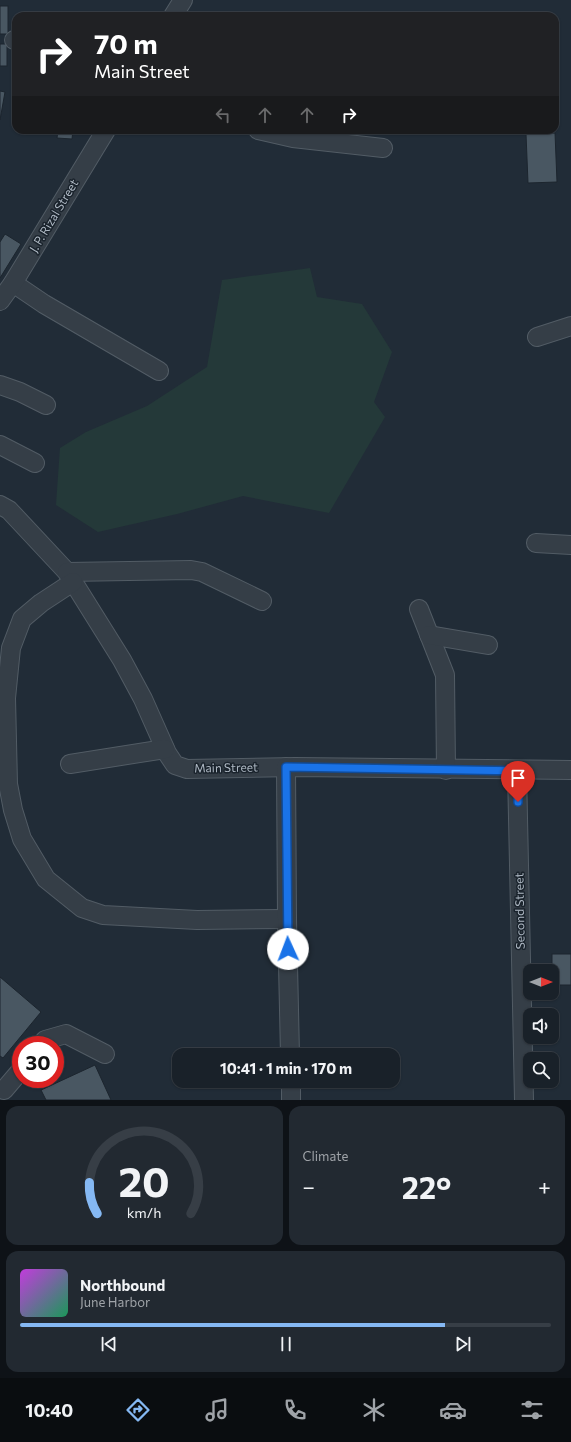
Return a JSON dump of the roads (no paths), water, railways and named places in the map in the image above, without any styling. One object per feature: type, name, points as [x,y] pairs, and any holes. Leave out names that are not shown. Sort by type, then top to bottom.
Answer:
[{"type":"street","points":[[176,12],[183,0]]},
{"type":"street","name":"J. P. Rizal Street","points":[[0,301],[13,283],[104,134]]},
{"type":"street","points":[[276,134],[293,138],[383,148]]},
{"type":"street","points":[[13,283],[44,304],[159,371]]},
{"type":"street","points":[[537,336],[571,326]]},
{"type":"street","points":[[0,385],[20,392],[46,405]]},
{"type":"street","points":[[0,445],[35,463]]},
{"type":"street","name":"Main Street","points":[[0,505],[9,510],[70,577],[144,699],[165,749],[175,765],[187,769],[286,767],[518,771],[571,770]]},
{"type":"street","points":[[536,543],[571,545]]},
{"type":"street","points":[[262,601],[202,572],[191,570],[70,577],[28,613],[18,626],[11,648],[6,698],[4,784],[22,839],[46,879],[82,908],[103,915],[197,920],[287,919]]},
{"type":"street","points":[[419,609],[445,675],[446,770]]},
{"type":"street","points":[[429,635],[488,645]]},
{"type":"street","points":[[70,764],[165,749]]},
{"type":"street","points":[[286,767],[290,1048]]},
{"type":"street","name":"Second Street","points":[[518,771],[524,1100]]},
{"type":"street","points":[[59,1036],[66,1034],[105,1054]]},
{"type":"street","points":[[6,1093],[12,1084]]},
{"type":"street","points":[[291,1088],[292,1100]]}]
